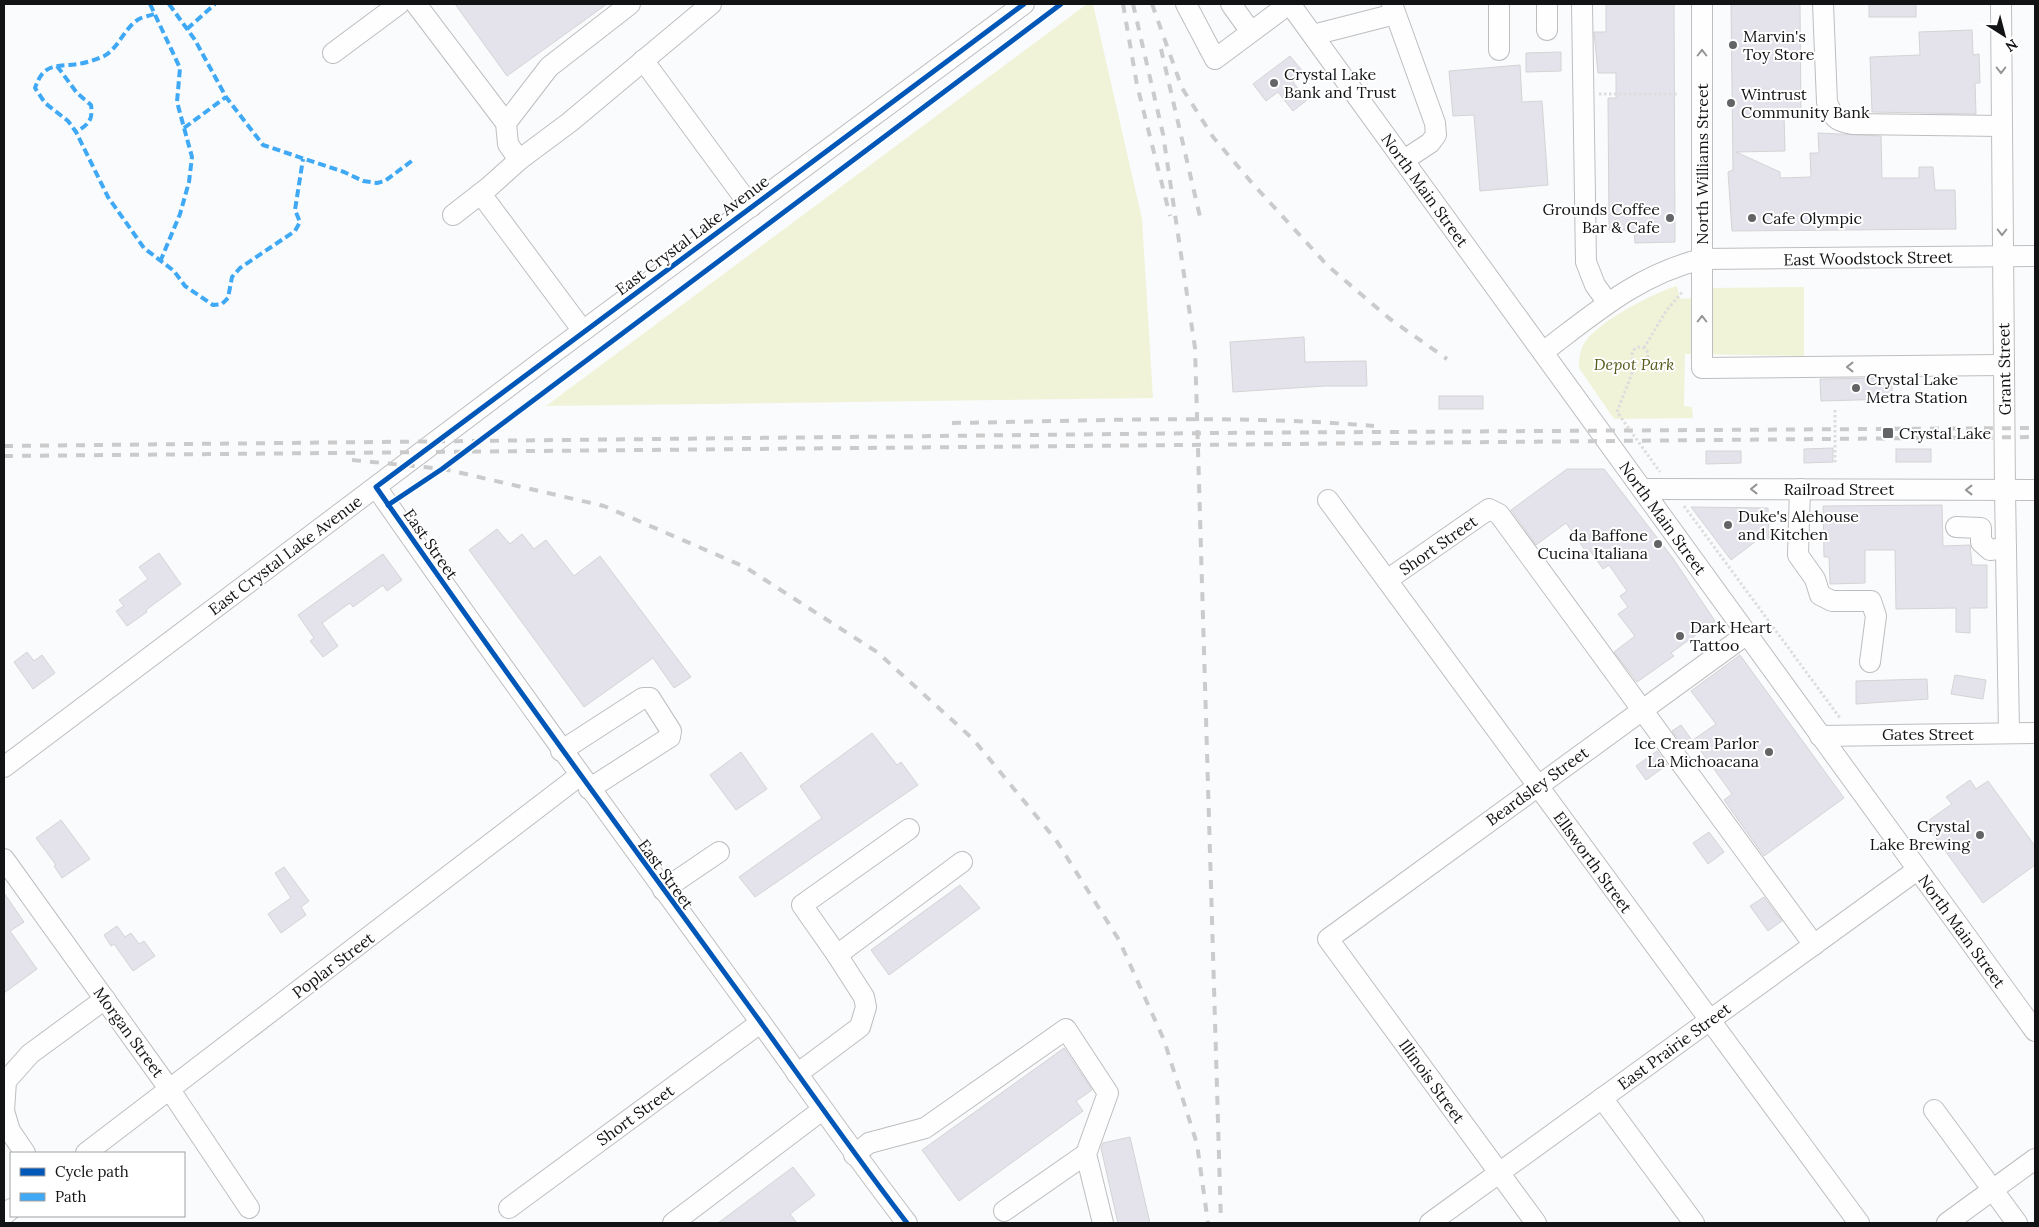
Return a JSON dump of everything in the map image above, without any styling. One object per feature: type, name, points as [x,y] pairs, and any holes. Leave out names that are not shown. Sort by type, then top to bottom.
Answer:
[{"type":"street","points":[[333,53],[399,4]]},
{"type":"street","points":[[416,4],[506,123],[508,144],[519,160]]},
{"type":"street","points":[[506,123],[549,66],[630,4]]},
{"type":"street","points":[[453,215],[481,194],[519,160],[570,122],[711,4]]},
{"type":"street","name":"East Crystal Lake Avenue","points":[[4,767],[583,331],[1024,4]]},
{"type":"street","points":[[1186,4],[1215,59],[1290,4]]},
{"type":"street","points":[[1231,4],[1251,32]]},
{"type":"street","name":"North Main Street","points":[[1290,4],[2035,1032]]},
{"type":"street","points":[[1499,50],[1500,4]]},
{"type":"street","points":[[1547,4],[1547,30]]},
{"type":"street","points":[[1582,4],[1586,262],[1595,285],[1608,303]]},
{"type":"street","name":"North Williams Street","points":[[1543,352],[1608,303],[1649,277],[1674,266],[1702,260],[1702,4]]},
{"type":"street","points":[[1823,4],[1827,102],[1832,113],[1839,121],[1852,124],[2002,126]]},
{"type":"street","name":"Grant Street","points":[[2001,4],[2003,365],[2010,734]]},
{"type":"street","points":[[1313,35],[1393,9],[1435,123],[1436,135],[1430,143],[1404,160]]},
{"type":"street","points":[[643,60],[751,207]]},
{"type":"street","points":[[481,194],[583,331]]},
{"type":"street","name":"East Woodstock Street","points":[[1702,260],[2035,256]]},
{"type":"street","points":[[1702,260],[1702,368],[2003,365]]},
{"type":"street","name":"East Street","points":[[376,487],[584,783],[854,1155],[906,1223]]},
{"type":"street","name":"Railroad Street","points":[[1642,489],[2035,490]]},
{"type":"street","points":[[1800,489],[1798,555],[1815,579],[1820,595],[1832,601],[1872,601],[1876,616],[1870,662]]},
{"type":"street","name":"Ellsworth Street","points":[[1328,500],[1859,1223]]},
{"type":"street","name":"Short Street","points":[[1387,580],[1489,509],[1499,514],[1510,525],[1642,710]]},
{"type":"street","points":[[1956,527],[1981,528],[1982,542],[1990,550],[2006,548]]},
{"type":"street","name":"Beardsley Street","points":[[1328,939],[1747,634]]},
{"type":"street","name":"Poplar Street","points":[[87,1152],[584,783],[670,737],[671,731],[650,698],[643,698],[561,750]]},
{"type":"street","points":[[1642,710],[1814,945]]},
{"type":"street","name":"Gates Street","points":[[1820,736],[2035,733]]},
{"type":"street","points":[[797,1074],[860,1027],[865,1016],[866,1007],[864,997],[802,905],[908,829]]},
{"type":"street","points":[[663,890],[719,852]]},
{"type":"street","name":"Morgan Street","points":[[4,859],[170,1090],[249,1208]]},
{"type":"street","points":[[837,955],[962,862]]},
{"type":"street","name":"East Prairie Street","points":[[1430,1223],[1917,870]]},
{"type":"street","name":"Illinois Street","points":[[1328,939],[1536,1223]]},
{"type":"street","points":[[24,1152],[10,1131],[4,1111],[6,1081],[30,1054],[105,999]]},
{"type":"street","name":"Short Street","points":[[509,1208],[760,1023]]},
{"type":"street","points":[[854,1155],[869,1143],[925,1128],[1066,1029],[1108,1093],[1086,1154],[1103,1223]]},
{"type":"street","points":[[1602,1098],[1694,1223]]},
{"type":"street","points":[[673,1223],[822,1110]]},
{"type":"street","points":[[1934,1110],[2017,1223]]},
{"type":"street","points":[[1004,1211],[1086,1154]]},
{"type":"street","points":[[1947,1223],[2035,1160]]},
{"type":"path","points":[[1584,94],[1678,94]]},
{"type":"path","points":[[1644,348],[1666,311],[1683,291]]},
{"type":"path","points":[[1638,347],[1644,348],[1648,354],[1647,359],[1644,362],[1636,363],[1632,359],[1632,351],[1638,347]]},
{"type":"path","points":[[1636,363],[1617,412],[1844,724]]},
{"type":"path","points":[[1835,410],[1835,464]]},
{"type":"green space","points":[[1087,4],[1093,4],[1142,219],[1153,398],[546,406]]},
{"type":"green space","name":"Depot Park","points":[[1677,286],[1680,299],[1707,297],[1707,288],[1804,287],[1804,356],[1685,354],[1684,406],[1692,407],[1693,418],[1614,419],[1579,368],[1583,345],[1592,334],[1614,317],[1641,301]]},
{"type":"building","points":[[455,4],[607,4],[507,76]]},
{"type":"building","points":[[1606,4],[1674,4],[1675,242],[1635,243],[1634,230],[1609,230],[1608,98],[1616,98],[1616,73],[1598,73],[1594,32],[1606,32]]},
{"type":"building","points":[[1731,4],[1800,4],[1801,117],[1784,117],[1785,151],[1736,152],[1780,172],[1780,178],[1811,177],[1810,153],[1819,153],[1818,133],[1881,136],[1882,178],[1919,178],[1919,167],[1933,167],[1935,190],[1955,190],[1956,229],[1732,231],[1728,172],[1733,170]]},
{"type":"building","points":[[1869,4],[1916,4],[1916,17],[1869,17]]},
{"type":"building","points":[[1972,30],[1973,55],[1979,54],[1980,83],[1975,83],[1976,114],[1872,112],[1870,57],[1920,55],[1919,32]]},
{"type":"building","points":[[1561,52],[1561,71],[1526,72],[1526,53]]},
{"type":"building","name":"Crystal Lake Bank and Trust","points":[[1290,56],[1304,73],[1293,82],[1307,100],[1293,111],[1278,92],[1266,101],[1253,84]]},
{"type":"building","points":[[1520,65],[1522,102],[1542,101],[1548,185],[1480,191],[1474,115],[1453,116],[1449,71]]},
{"type":"building","points":[[1304,337],[1305,362],[1366,361],[1367,386],[1325,386],[1233,392],[1230,342]]},
{"type":"building","name":"Crystal Lake Metra Station","points":[[1892,378],[1892,399],[1821,401],[1820,379]]},
{"type":"building","points":[[1439,396],[1483,396],[1483,409],[1439,409]]},
{"type":"building","points":[[1833,448],[1833,462],[1804,463],[1804,449]]},
{"type":"building","points":[[1896,449],[1931,449],[1931,462],[1896,462]]},
{"type":"building","points":[[1706,451],[1741,451],[1741,463],[1706,464]]},
{"type":"building","points":[[1567,469],[1604,469],[1672,557],[1715,621],[1671,653],[1674,656],[1637,682],[1614,652],[1635,636],[1618,614],[1628,607],[1620,596],[1627,591],[1609,565],[1603,569],[1590,551],[1587,553],[1566,523],[1536,545],[1511,510]]},
{"type":"building","points":[[1942,505],[1943,546],[1970,545],[1972,565],[1987,565],[1987,608],[1970,608],[1970,633],[1956,632],[1956,608],[1896,609],[1895,550],[1865,550],[1865,583],[1830,584],[1829,557],[1824,557],[1823,506]]},
{"type":"building","name":"Duke's Alehouse and Kitchen","points":[[1691,507],[1768,508],[1769,539],[1760,538],[1731,560]]},
{"type":"building","points":[[497,529],[510,544],[522,534],[534,549],[546,540],[574,576],[600,556],[691,677],[674,688],[653,658],[584,707],[469,550]]},
{"type":"building","points":[[159,553],[181,584],[127,626],[116,611],[124,606],[119,600],[148,579],[139,567]]},
{"type":"building","points":[[383,554],[402,580],[387,591],[383,585],[353,607],[350,603],[322,623],[338,646],[323,657],[310,641],[314,638],[298,615]]},
{"type":"building","points":[[27,652],[34,661],[42,655],[55,673],[33,689],[14,662]]},
{"type":"building","points":[[1740,655],[1844,798],[1764,856],[1724,800],[1732,794],[1693,740],[1716,724],[1691,691]]},
{"type":"building","points":[[1955,675],[1986,680],[1983,699],[1951,694]]},
{"type":"building","points":[[1927,679],[1928,699],[1856,704],[1856,681]]},
{"type":"building","points":[[1681,725],[1691,739],[1683,745],[1672,731]]},
{"type":"building","points":[[872,733],[897,765],[901,762],[918,785],[755,897],[739,877],[822,818],[800,786]]},
{"type":"building","points":[[1657,751],[1667,765],[1646,780],[1636,766]]},
{"type":"building","points":[[741,752],[767,789],[736,810],[710,775]]},
{"type":"building","name":"Crystal Lake Brewing","points":[[1970,780],[1976,789],[1988,781],[2035,846],[2035,865],[1983,903],[1925,823],[1952,804],[1946,797]]},
{"type":"building","points":[[61,820],[90,859],[62,878],[54,866],[56,865],[36,838]]},
{"type":"building","points":[[1709,832],[1724,852],[1708,864],[1693,843]]},
{"type":"building","points":[[284,867],[309,901],[301,907],[306,915],[281,933],[268,914],[291,898],[275,873]]},
{"type":"building","points":[[960,885],[980,908],[889,975],[871,950]]},
{"type":"building","points":[[4,893],[24,922],[10,931],[37,969],[4,993]]},
{"type":"building","points":[[1764,897],[1782,921],[1768,931],[1750,906]]},
{"type":"building","points":[[117,926],[125,937],[131,933],[139,944],[144,941],[155,956],[133,971],[114,944],[111,946],[104,935]]},
{"type":"building","points":[[1064,1048],[1092,1090],[1076,1101],[1083,1111],[959,1201],[922,1150]]},
{"type":"building","points":[[1130,1137],[1150,1223],[1118,1223],[1101,1148],[1103,1143]]},
{"type":"building","points":[[793,1167],[815,1195],[790,1214],[797,1223],[718,1223]]},
{"type":"railway","points":[[1123,4],[1137,85],[1170,216]]},
{"type":"railway","points":[[1133,4],[1163,134],[1195,348],[1221,1223]]},
{"type":"railway","points":[[1152,4],[1182,88],[1213,137],[1328,266],[1390,319],[1447,359]]},
{"type":"railway","points":[[1161,49],[1200,217]]},
{"type":"railway","points":[[952,423],[1216,419],[1321,422],[1374,426]]},
{"type":"railway","points":[[4,446],[1215,433],[2035,428]]},
{"type":"railway","points":[[4,456],[2035,437]]},
{"type":"railway","points":[[352,460],[444,469],[604,506],[745,567],[877,652],[973,739],[1056,840],[1119,940],[1164,1040],[1197,1144],[1208,1223]]},
{"type":"marked path","points":[[150,4],[180,68],[177,102],[192,157],[189,182],[180,214],[160,262]]},
{"type":"marked path","points":[[169,4],[195,40],[226,97],[263,145],[344,172],[363,181],[377,183],[385,181],[413,160]]},
{"type":"marked path","points":[[187,29],[215,4]]},
{"type":"marked path","points":[[154,14],[141,18],[129,27],[114,48],[104,56],[84,63],[52,67],[42,74],[35,88],[45,103],[68,121],[76,132],[108,197],[144,248],[174,271],[185,286],[213,305],[222,304],[228,298],[232,277],[240,268],[295,231],[300,222],[295,210],[303,159]]},
{"type":"marked path","points":[[57,66],[77,93],[91,105],[91,118],[84,127],[76,132]]},
{"type":"marked path","points":[[184,128],[226,97]]},
{"type":"cycle path","points":[[907,1223],[566,755],[376,487],[1024,4]]},
{"type":"cycle path","points":[[388,505],[442,469],[1061,4]]},
{"type":"place","name":"Marvin's Toy Store","points":[[1733,45]]},
{"type":"place","name":"Crystal Lake Bank and Trust","points":[[1274,83]]},
{"type":"place","name":"Wintrust Community Bank","points":[[1731,103]]},
{"type":"place","name":"Grounds Coffee Bar & Cafe","points":[[1670,218]]},
{"type":"place","name":"Cafe Olympic","points":[[1752,218]]},
{"type":"place","name":"Crystal Lake Metra Station","points":[[1856,388]]},
{"type":"place","name":"Crystal Lake","points":[[1888,433]]},
{"type":"place","name":"Duke's Alehouse and Kitchen","points":[[1728,525]]},
{"type":"place","name":"da Baffone Cucina Italiana","points":[[1658,544]]},
{"type":"place","name":"Dark Heart Tattoo","points":[[1680,636]]},
{"type":"place","name":"Ice Cream Parlor La Michoacana","points":[[1769,752]]},
{"type":"place","name":"Crystal Lake Brewing","points":[[1980,835]]}]
